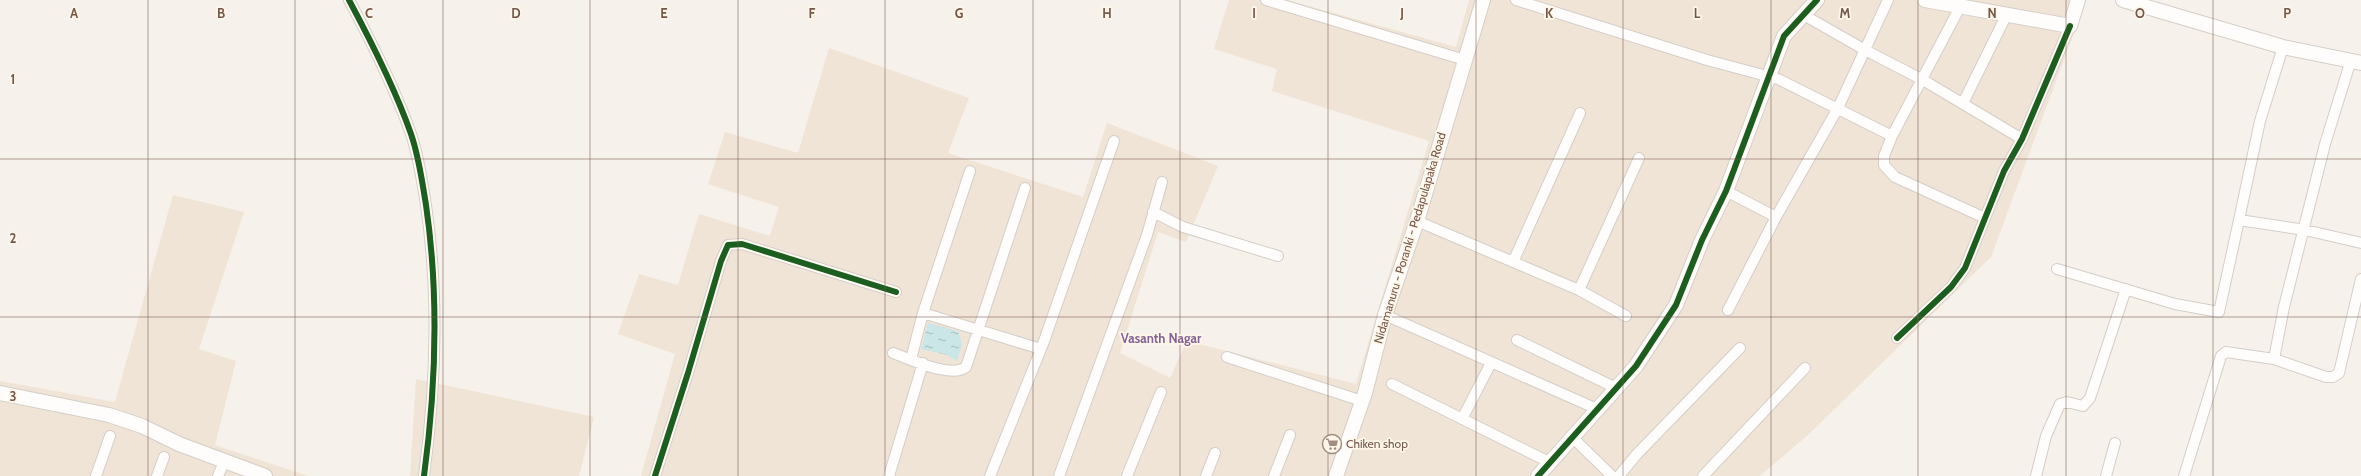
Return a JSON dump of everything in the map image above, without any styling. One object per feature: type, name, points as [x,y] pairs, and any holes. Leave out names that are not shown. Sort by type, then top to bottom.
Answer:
[{"type":"street","points":[[349,0],[395,92],[412,135],[421,174],[430,235],[434,300],[434,363],[424,476]]},
{"type":"street","points":[[1266,0],[1465,60]]},
{"type":"street","name":"Nidamanuru - Poranki - Pedapulapaka Road","points":[[1336,476],[1362,401],[1385,315],[1417,221],[1483,0]]},
{"type":"street","points":[[1516,0],[1707,60],[1768,75],[1838,108],[1892,136]]},
{"type":"street","points":[[1538,476],[1551,463],[1645,354],[1676,305],[1702,240],[1726,191],[1758,110],[1768,75],[1784,36],[1802,14],[1817,0]]},
{"type":"street","points":[[1728,310],[1776,217],[1838,108],[1888,0]]},
{"type":"street","points":[[1925,0],[1951,3],[2006,16],[2070,26]]},
{"type":"street","points":[[1897,338],[1951,287],[1965,268],[2004,171],[2022,139],[2070,26],[2078,0]]},
{"type":"street","points":[[2123,0],[2283,47],[2356,61],[2325,144],[2305,230],[2284,307],[2274,358]]},
{"type":"street","points":[[1951,3],[1923,80],[1892,136],[1884,156],[1884,165],[1895,177],[1984,218]]},
{"type":"street","points":[[1802,14],[1864,50],[1923,80],[2022,139]]},
{"type":"street","points":[[1963,103],[2006,16]]},
{"type":"street","points":[[2057,269],[2175,304],[2219,312],[2260,121],[2283,47]]},
{"type":"street","points":[[1513,262],[1580,113]]},
{"type":"street","points":[[990,476],[1041,349],[1114,141]]},
{"type":"street","points":[[1579,290],[1639,158]]},
{"type":"street","points":[[911,359],[923,313],[970,171]]},
{"type":"street","points":[[1059,476],[1084,411],[1162,182]]},
{"type":"street","points":[[893,353],[947,371],[961,370],[966,367],[1025,188]]},
{"type":"street","points":[[1726,191],[1776,217]]},
{"type":"street","points":[[1153,212],[1183,227],[1278,256]]},
{"type":"street","points":[[2239,220],[2305,230],[2361,243]]},
{"type":"street","points":[[1417,221],[1478,249],[1579,290],[1626,316]]},
{"type":"street","points":[[655,476],[721,262],[728,245],[742,244],[896,292]]},
{"type":"street","points":[[2184,476],[2221,356],[2226,352],[2274,358],[2326,377],[2333,377],[2339,373],[2361,279]]},
{"type":"street","points":[[2036,476],[2046,436],[2060,404],[2067,402],[2083,406],[2090,398],[2126,289]]},
{"type":"street","points":[[923,313],[1041,349]]},
{"type":"street","points":[[1385,315],[1597,409]]},
{"type":"street","points":[[1517,340],[1616,388]]},
{"type":"street","points":[[1619,476],[1637,454],[1740,348]]},
{"type":"street","points":[[1227,357],[1362,401]]},
{"type":"street","points":[[889,476],[923,363]]},
{"type":"street","points":[[1462,420],[1491,363]]},
{"type":"street","points":[[1703,476],[1805,368]]},
{"type":"street","points":[[1392,384],[1551,463]]},
{"type":"street","points":[[1127,476],[1161,392]]},
{"type":"street","points":[[0,393],[109,415],[142,426],[178,444],[224,462],[265,476]]},
{"type":"street","points":[[1274,476],[1290,434]]},
{"type":"street","points":[[96,476],[110,436]]},
{"type":"street","points":[[1572,438],[1612,476]]},
{"type":"street","points":[[2106,476],[2115,443]]},
{"type":"street","points":[[1206,476],[1215,453]]},
{"type":"street","points":[[157,476],[164,457]]},
{"type":"street","points":[[218,476],[224,462]]},
{"type":"shaded area","points":[[1229,0],[1287,0],[1456,47],[1469,0],[2086,0],[1991,257],[1809,434],[1760,476],[641,476],[675,354],[618,334],[639,274],[678,285],[699,214],[770,236],[779,207],[708,184],[725,132],[798,153],[829,48],[969,98],[948,153],[1083,197],[1107,123],[1218,166],[1186,242],[1158,232],[1120,353],[1170,378],[1187,341],[1356,384],[1429,141],[1272,91],[1277,69],[1214,49]]},
{"type":"shaded area","points":[[173,195],[244,212],[199,349],[236,361],[215,445],[308,476],[0,476],[0,381],[115,402]]},
{"type":"shaded area","points":[[416,379],[594,417],[579,476],[410,476]]},
{"type":"water","points":[[928,323],[958,331],[962,344],[957,361],[947,355],[921,349]]},
{"type":"cycle path","points":[[349,0],[383,66],[405,117],[416,151],[426,205],[433,272],[434,340],[431,409],[424,476]]},
{"type":"cycle path","points":[[1538,476],[1636,366],[1676,305],[1702,240],[1726,191],[1784,36],[1817,0]]},
{"type":"cycle path","points":[[1897,338],[1951,287],[1965,268],[2004,171],[2022,139],[2070,26]]},
{"type":"cycle path","points":[[655,476],[688,373],[721,261],[728,245],[742,244],[896,292]]},
{"type":"place","name":"Chiken shop","points":[[1332,444]]},
{"type":"district","name":"Vasanth Nagar","points":[[1161,338]]}]
